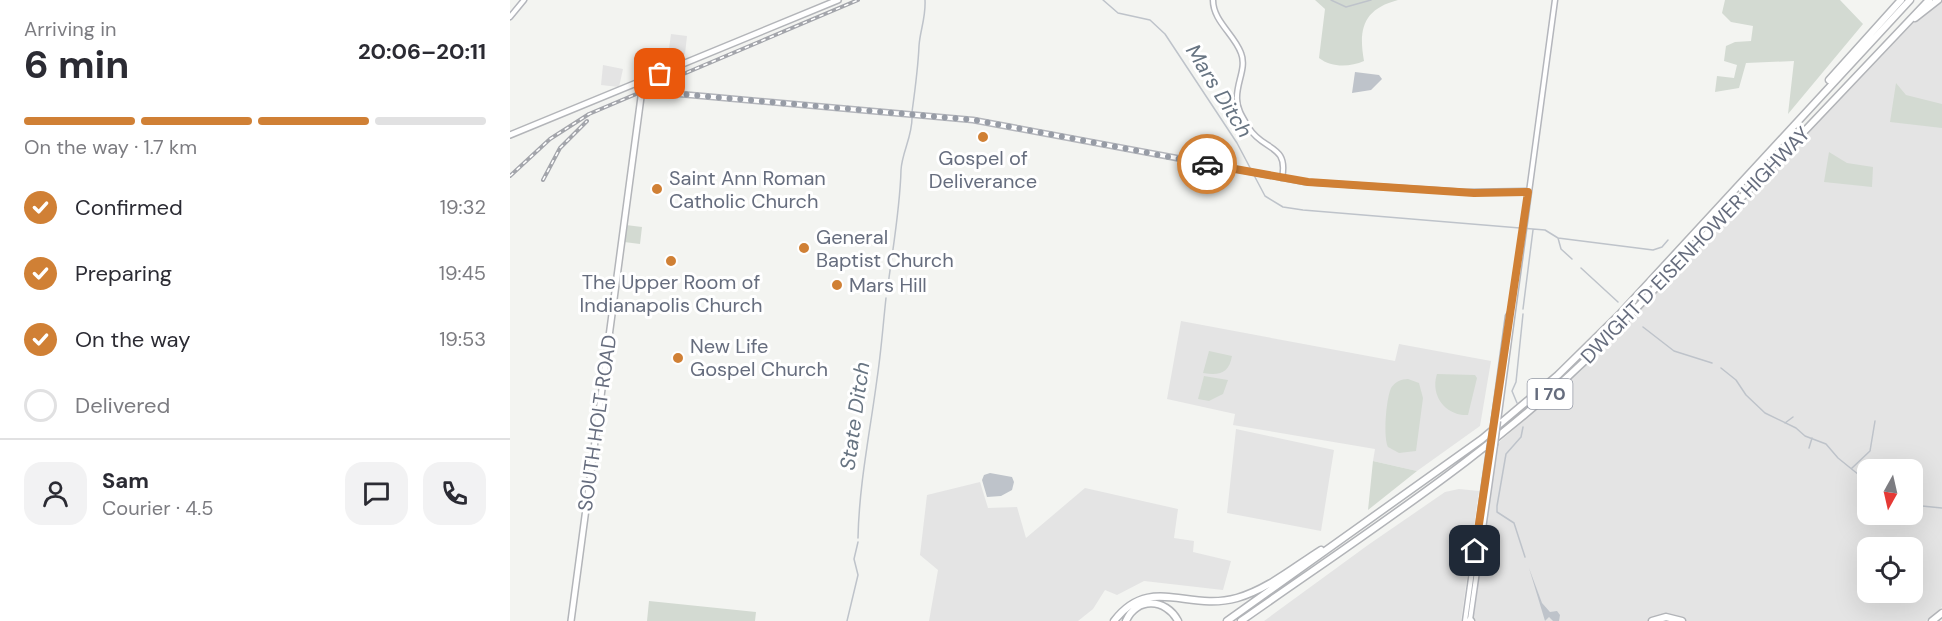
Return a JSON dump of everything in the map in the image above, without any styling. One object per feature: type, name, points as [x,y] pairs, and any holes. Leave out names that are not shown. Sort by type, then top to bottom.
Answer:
[{"type":"highway","points":[[1771,149],[1901,0]]},
{"type":"highway","name":"DWIGHT D EISENHOWER HIGHWAY","points":[[1227,621],[1482,439],[1558,375],[1624,310],[1910,0]]},
{"type":"highway","name":"DWIGHT D EISENHOWER HIGHWAY","points":[[1241,621],[1487,446],[1565,381],[1929,0]]},
{"type":"highway","points":[[1884,46],[1938,0]]},
{"type":"highway","points":[[1114,621],[1128,604],[1144,597],[1160,596],[1208,602],[1247,595],[1364,524]]},
{"type":"highway","points":[[1248,621],[1304,576]]},
{"type":"highway","points":[[1126,621],[1134,609],[1148,603],[1166,607],[1178,621]]},
{"type":"highway","points":[[1932,621],[1942,613]]},
{"type":"highway","points":[[1652,621],[1663,617],[1678,620]]},
{"type":"main road","points":[[510,135],[838,0]]},
{"type":"main road","name":"SOUTH HOLT ROAD","points":[[571,621],[643,82]]},
{"type":"street","points":[[510,18],[524,0]]},
{"type":"street","points":[[1213,0],[1216,14],[1243,57],[1237,94],[1239,110],[1255,136],[1280,154],[1284,164],[1282,178]]},
{"type":"street","points":[[1469,621],[1513,317],[1522,234],[1555,0]]},
{"type":"street","points":[[642,94],[657,92],[974,120],[1282,178],[1458,192],[1528,192]]},
{"type":"street","points":[[1469,621],[1492,426],[1508,316],[1512,310]]},
{"type":"shaded area","points":[[1315,0],[1398,0],[1378,9],[1366,22],[1362,39],[1364,61],[1341,66],[1330,64],[1319,58],[1325,9]]},
{"type":"shaded area","points":[[1725,0],[1840,0],[1863,24],[1788,114],[1794,61],[1746,63],[1739,88],[1715,92],[1717,76],[1734,78],[1737,65],[1724,61],[1726,46],[1735,42],[1751,41],[1753,26],[1731,22],[1722,13]]},
{"type":"shaded area","points":[[1942,1],[1942,607],[1926,621],[1473,621],[1498,443],[1581,371],[1914,22]]},
{"type":"shaded area","points":[[671,34],[687,36],[685,54],[678,62],[651,73],[647,71],[648,55],[668,56]]},
{"type":"shaded area","points":[[603,65],[623,69],[619,87],[601,85]]},
{"type":"shaded area","points":[[1355,72],[1379,75],[1382,79],[1371,90],[1352,93]]},
{"type":"shaded area","points":[[1896,83],[1906,95],[1942,104],[1942,128],[1890,122]]},
{"type":"shaded area","points":[[1829,152],[1847,163],[1873,167],[1872,187],[1824,182]]},
{"type":"shaded area","points":[[626,225],[642,227],[640,244],[624,242]]},
{"type":"shaded area","points":[[1181,321],[1395,361],[1399,344],[1491,361],[1480,426],[1417,471],[1373,461],[1375,449],[1233,425],[1235,414],[1167,399]]},
{"type":"shaded area","points":[[1209,351],[1232,356],[1226,370],[1214,374],[1203,373]]},
{"type":"shaded area","points":[[1437,374],[1475,375],[1477,378],[1468,415],[1452,412],[1441,403],[1435,382]]},
{"type":"shaded area","points":[[1204,376],[1228,380],[1223,394],[1209,401],[1198,399]]},
{"type":"shaded area","points":[[1408,379],[1419,383],[1423,398],[1416,451],[1399,453],[1388,447],[1386,442],[1387,409],[1391,388],[1398,381]]},
{"type":"shaded area","points":[[1236,429],[1334,450],[1321,531],[1227,513]]},
{"type":"shaded area","points":[[1373,461],[1417,471],[1368,510]]},
{"type":"shaded area","points":[[990,473],[1012,477],[1014,482],[1012,490],[1001,496],[987,497],[982,480],[984,475]]},
{"type":"shaded area","points":[[980,482],[988,508],[1017,507],[1026,538],[1085,488],[1178,509],[1174,538],[1194,541],[1193,552],[1231,561],[1223,590],[1144,581],[1117,595],[1105,590],[1093,609],[1078,621],[929,621],[938,570],[920,555],[927,495]]},
{"type":"shaded area","points":[[1459,489],[1479,491],[1461,621],[1264,621],[1445,492]]},
{"type":"shaded area","points":[[1529,568],[1542,603],[1550,612],[1557,611],[1560,615],[1559,621],[1553,621],[1549,617],[1545,621]]},
{"type":"shaded area","points":[[649,601],[756,612],[755,621],[647,621]]},
{"type":"waterway","name":"State Ditch","points":[[912,112],[925,0]]},
{"type":"waterway","name":"Mars Ditch","points":[[1103,0],[1118,13],[1150,20],[1165,34],[1237,143],[1265,196],[1283,207],[1545,230],[1558,238],[1561,249],[1572,259]]},
{"type":"waterway","points":[[1331,0],[1346,7],[1371,0]]},
{"type":"waterway","name":"State Ditch","points":[[887,293],[902,163],[911,130],[912,116]]},
{"type":"waterway","points":[[1523,309],[1533,230]]},
{"type":"waterway","points":[[1558,238],[1653,250],[1662,247],[1668,240]]},
{"type":"waterway","name":"Mars Ditch","points":[[1581,268],[1618,302]]},
{"type":"waterway","name":"State Ditch","points":[[858,538],[863,478],[886,298]]},
{"type":"waterway","points":[[1517,403],[1512,391],[1516,382],[1523,314]]},
{"type":"waterway","name":"Mars Ditch","points":[[1643,327],[1674,351],[1712,363]]},
{"type":"waterway","name":"Mars Ditch","points":[[1721,368],[1736,380],[1746,395],[1765,413],[1796,428],[1805,436],[1826,444],[1838,458],[1857,473]]},
{"type":"waterway","points":[[1785,423],[1793,417]]},
{"type":"waterway","points":[[1852,468],[1870,451],[1875,421]]},
{"type":"waterway","points":[[1523,427],[1521,437],[1506,454],[1497,512],[1514,523],[1525,557]]},
{"type":"waterway","points":[[1809,448],[1812,438]]},
{"type":"waterway","name":"Mars Ditch","points":[[1923,506],[1942,508]]},
{"type":"waterway","name":"State Ditch","points":[[847,621],[858,575],[854,559],[858,542]]},
{"type":"railway","points":[[510,176],[550,139],[589,114],[858,0]]},
{"type":"railway","points":[[543,180],[560,148],[587,121]]},
{"type":"way so far","points":[[660,74],[643,82],[642,94],[657,92],[974,120],[1207,164]]},
{"type":"place","name":"Gospel of Deliverance","points":[[983,137]]},
{"type":"place","name":"Saint Ann Roman Catholic Church","points":[[657,189]]},
{"type":"place","name":"General Baptist Church","points":[[804,248]]},
{"type":"place","name":"The Upper Room of Indianapolis Church","points":[[671,261]]},
{"type":"place","name":"Mars Hill","points":[[837,285]]},
{"type":"place","name":"New Life Gospel Church","points":[[678,358]]},
{"type":"route","points":[[1207,164],[1308,182],[1474,193],[1528,192],[1475,551]]}]
